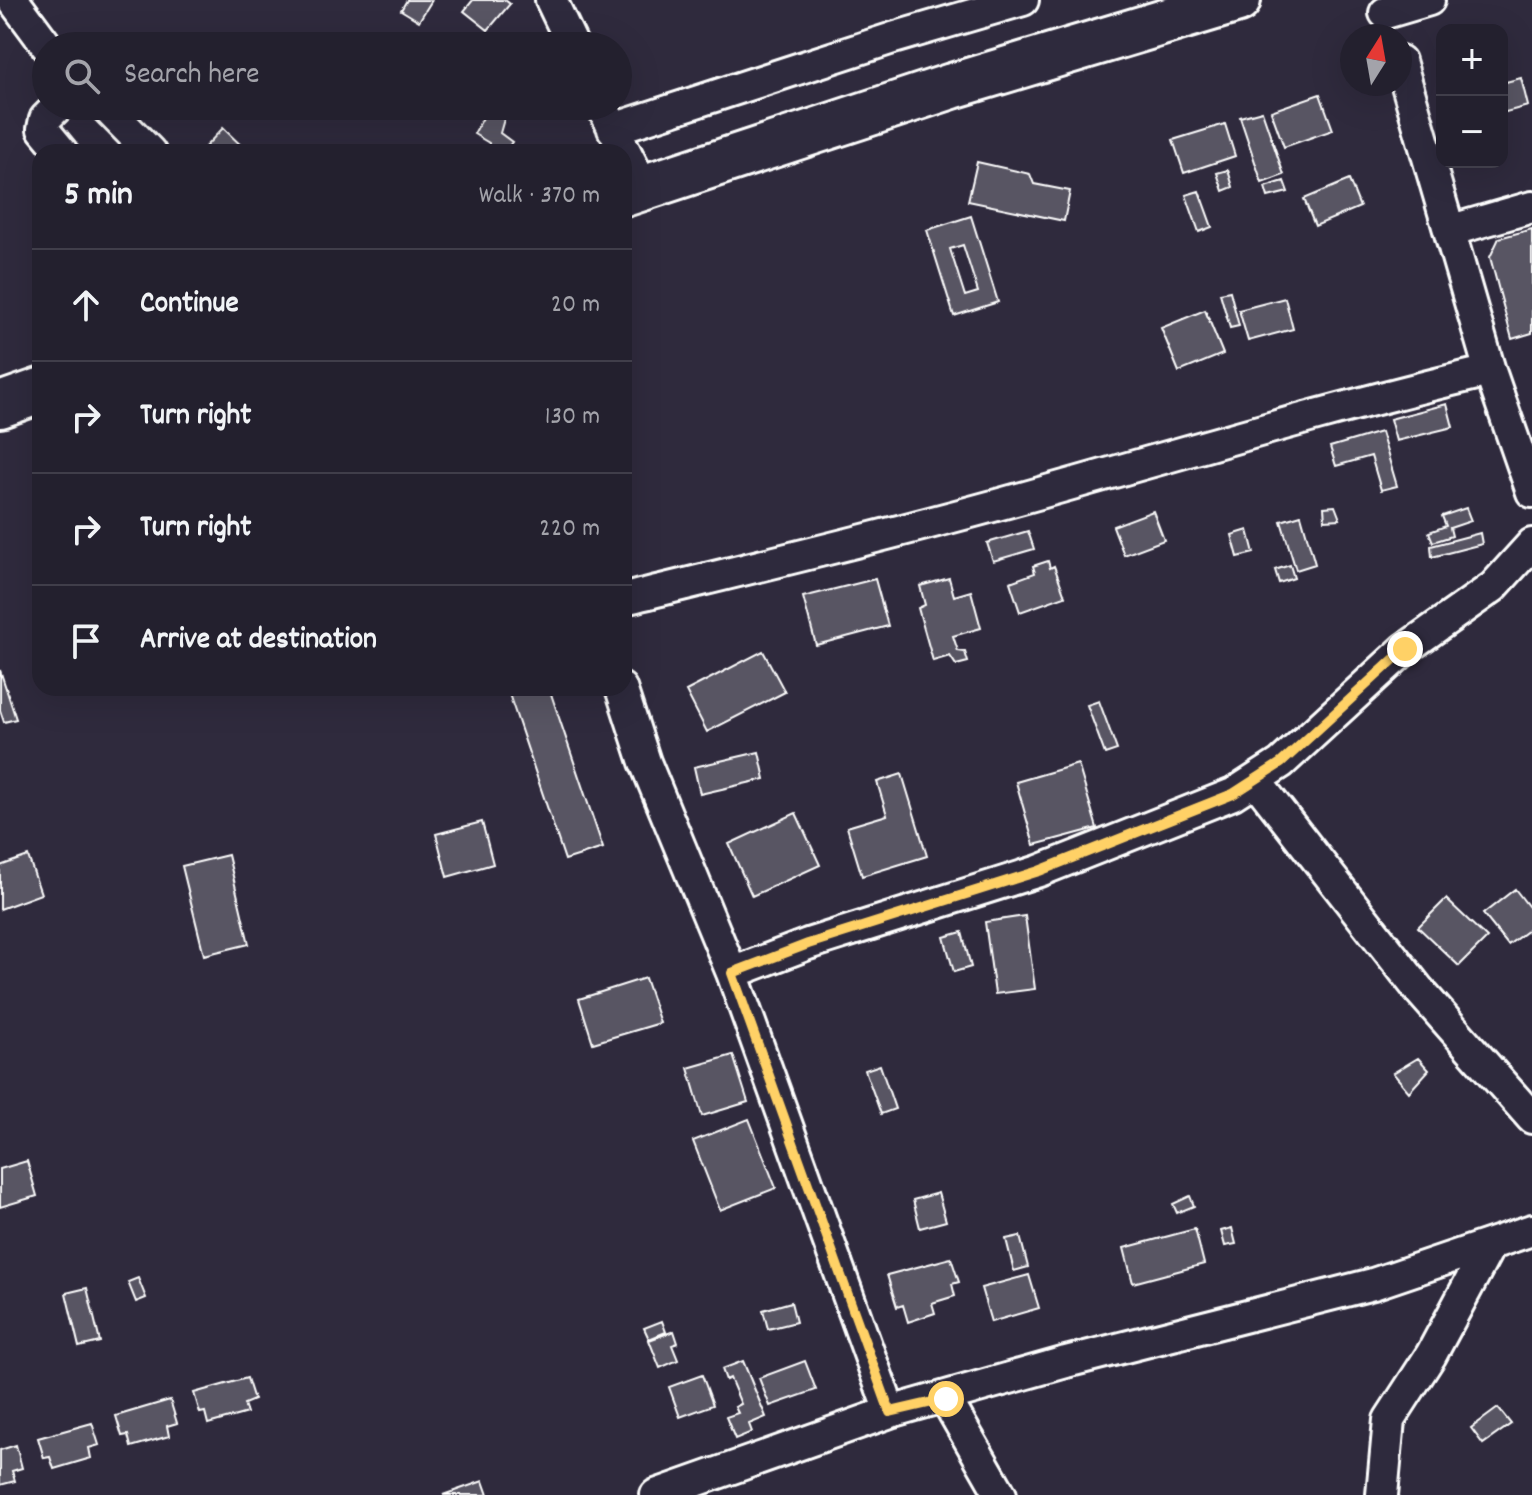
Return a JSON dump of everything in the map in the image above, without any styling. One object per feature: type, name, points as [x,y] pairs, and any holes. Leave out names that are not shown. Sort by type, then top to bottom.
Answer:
[{"type":"highway","points":[[634,191],[952,86],[1238,0]]},
{"type":"highway","points":[[0,405],[32,394]]},
{"type":"street","points":[[13,0],[37,32]]},
{"type":"street","points":[[551,0],[566,32]]},
{"type":"street","points":[[632,110],[1023,0]]},
{"type":"street","points":[[1386,16],[1429,0]]},
{"type":"street","points":[[1411,96],[1452,230],[1490,371],[1525,442],[1532,492]]},
{"type":"street","points":[[45,120],[43,129],[55,144]]},
{"type":"street","points":[[119,120],[142,144]]},
{"type":"street","points":[[608,120],[617,144]]},
{"type":"street","points":[[1452,230],[1532,207]]},
{"type":"street","points":[[632,597],[845,545],[1260,429],[1490,371]]},
{"type":"street","points":[[732,973],[808,944],[1039,871],[1233,794],[1281,763],[1405,649],[1493,587],[1532,544]]},
{"type":"street","points":[[624,696],[645,762],[732,973],[890,1412]]},
{"type":"street","points":[[1255,780],[1419,990],[1532,1118]]},
{"type":"street","points":[[656,1495],[890,1412],[946,1399],[1066,1362],[1373,1284],[1532,1230]]},
{"type":"street","points":[[1382,1495],[1389,1420],[1431,1355],[1490,1245]]},
{"type":"street","points":[[946,1399],[1001,1495]]},
{"type":"building","points":[[407,0],[432,0],[419,21],[401,10]]},
{"type":"building","points":[[473,0],[505,0],[510,4],[488,30],[464,11]]},
{"type":"building","points":[[1521,78],[1528,106],[1508,111],[1508,81]]},
{"type":"building","points":[[1320,94],[1333,130],[1284,147],[1271,111]]},
{"type":"building","points":[[1262,111],[1284,175],[1262,183],[1240,117]]},
{"type":"building","points":[[482,120],[504,120],[500,133],[512,142],[489,144],[474,134]]},
{"type":"building","points":[[1225,124],[1235,156],[1184,173],[1173,140]]},
{"type":"building","points":[[223,128],[240,144],[208,144]]},
{"type":"building","points":[[977,162],[1030,174],[1034,184],[1070,191],[1064,221],[968,201]]},
{"type":"building","points":[[1228,170],[1233,187],[1223,191],[1217,173]]},
{"type":"building","points":[[1349,180],[1360,207],[1315,226],[1304,199]]},
{"type":"building","points":[[1284,181],[1288,192],[1268,197],[1265,187]]},
{"type":"building","points":[[1199,191],[1212,227],[1199,232],[1186,195]]},
{"type":"building","points":[[971,216],[998,302],[954,316],[927,230]],"holes":[[[963,245],[978,292],[965,296],[950,249]]]},
{"type":"building","points":[[1532,229],[1532,333],[1512,339],[1490,257],[1499,238]]},
{"type":"building","points":[[1230,291],[1239,326],[1230,328],[1220,293]]},
{"type":"building","points":[[1285,298],[1293,329],[1248,341],[1239,310]]},
{"type":"building","points":[[1205,310],[1223,354],[1179,372],[1161,328]]},
{"type":"building","points":[[1447,404],[1453,427],[1396,441],[1390,419]]},
{"type":"building","points":[[1381,432],[1397,486],[1381,490],[1371,456],[1336,466],[1330,447]]},
{"type":"building","points":[[1335,506],[1340,519],[1325,520],[1324,507]]},
{"type":"building","points":[[1466,508],[1471,521],[1450,528],[1452,536],[1433,542],[1429,532],[1446,526],[1442,516]]},
{"type":"building","points":[[1153,511],[1164,540],[1124,555],[1113,526]]},
{"type":"building","points":[[1301,515],[1315,564],[1296,570],[1281,521]]},
{"type":"building","points":[[1248,530],[1254,553],[1238,557],[1232,535]]},
{"type":"building","points":[[1028,531],[1034,549],[993,561],[987,543]]},
{"type":"building","points":[[1480,533],[1482,544],[1432,557],[1431,546]]},
{"type":"building","points":[[1048,561],[1050,568],[1054,566],[1065,596],[1020,612],[1010,582],[1035,573],[1033,566]]},
{"type":"building","points":[[1290,565],[1294,578],[1279,583],[1275,570]]},
{"type":"building","points":[[949,578],[954,596],[971,591],[981,628],[953,636],[958,651],[965,652],[968,662],[956,665],[950,656],[933,661],[918,608],[925,605],[920,586]]},
{"type":"building","points":[[875,579],[888,626],[816,645],[803,597]]},
{"type":"building","points":[[763,651],[785,692],[707,732],[686,691]]},
{"type":"building","points":[[0,670],[16,719],[4,722],[0,710]]},
{"type":"building","points":[[510,696],[552,696],[603,848],[565,860]]},
{"type":"building","points":[[1099,701],[1117,750],[1105,754],[1087,705]]},
{"type":"building","points":[[759,752],[765,779],[700,794],[694,767]]},
{"type":"building","points":[[1078,764],[1097,828],[1034,845],[1016,782]]},
{"type":"building","points":[[902,774],[927,856],[862,876],[847,827],[887,815],[877,782]]},
{"type":"building","points":[[796,813],[820,865],[752,896],[729,844]]},
{"type":"building","points":[[482,822],[493,864],[447,877],[436,834]]},
{"type":"building","points":[[228,855],[249,944],[204,955],[182,866]]},
{"type":"building","points":[[28,856],[41,894],[0,909],[0,866]]},
{"type":"building","points":[[1515,889],[1532,911],[1532,927],[1508,945],[1483,914]]},
{"type":"building","points":[[1446,899],[1487,938],[1459,966],[1418,927]]},
{"type":"building","points":[[1025,916],[1035,989],[995,994],[985,922]]},
{"type":"building","points":[[962,932],[971,967],[954,972],[944,937]]},
{"type":"building","points":[[645,978],[660,1023],[593,1043],[579,999]]},
{"type":"building","points":[[733,1055],[748,1102],[702,1116],[688,1068]]},
{"type":"building","points":[[1418,1058],[1429,1070],[1409,1092],[1393,1073]]},
{"type":"building","points":[[880,1065],[895,1109],[881,1114],[865,1070]]},
{"type":"building","points":[[749,1119],[776,1188],[720,1210],[693,1141]]},
{"type":"building","points":[[27,1161],[37,1196],[0,1207],[0,1169]]},
{"type":"building","points":[[938,1193],[946,1221],[920,1228],[913,1200]]},
{"type":"building","points":[[1190,1196],[1194,1206],[1177,1213],[1173,1204]]},
{"type":"building","points":[[1232,1228],[1236,1244],[1225,1246],[1221,1231]]},
{"type":"building","points":[[1195,1229],[1204,1264],[1133,1283],[1124,1248]]},
{"type":"building","points":[[1020,1236],[1028,1267],[1014,1271],[1006,1239]]},
{"type":"building","points":[[951,1258],[959,1282],[952,1284],[955,1296],[932,1303],[935,1313],[908,1322],[903,1305],[897,1307],[887,1275]]},
{"type":"building","points":[[1029,1275],[1039,1308],[991,1322],[981,1288]]},
{"type":"building","points":[[138,1278],[146,1298],[136,1302],[128,1282]]},
{"type":"building","points":[[87,1288],[100,1342],[79,1347],[66,1293]]},
{"type":"building","points":[[791,1302],[796,1322],[768,1329],[763,1310]]},
{"type":"building","points":[[662,1321],[666,1332],[649,1339],[644,1328]]},
{"type":"building","points":[[674,1331],[678,1343],[672,1345],[678,1360],[660,1368],[649,1340]]},
{"type":"building","points":[[743,1361],[766,1417],[749,1424],[752,1432],[735,1439],[726,1417],[738,1413],[735,1407],[741,1404],[730,1378],[726,1380],[722,1369]]},
{"type":"building","points":[[805,1361],[816,1390],[770,1406],[759,1378]]},
{"type":"building","points":[[702,1375],[713,1405],[680,1417],[669,1387]]},
{"type":"building","points":[[247,1378],[254,1400],[244,1404],[247,1413],[208,1424],[205,1412],[200,1413],[194,1393]]},
{"type":"building","points":[[170,1400],[177,1423],[167,1426],[169,1436],[131,1447],[128,1435],[122,1436],[116,1416]]},
{"type":"building","points":[[1498,1408],[1511,1424],[1483,1444],[1471,1428]]},
{"type":"building","points":[[92,1423],[99,1445],[89,1448],[91,1458],[54,1469],[50,1457],[44,1458],[38,1438]]},
{"type":"building","points":[[16,1445],[22,1468],[12,1471],[15,1481],[0,1485],[0,1450]]},
{"type":"building","points":[[483,1481],[488,1495],[443,1495]]},
{"type":"route","points":[[946,1399],[890,1412],[732,973],[808,944],[1039,871],[1233,794],[1281,763],[1343,702],[1405,649]]}]
